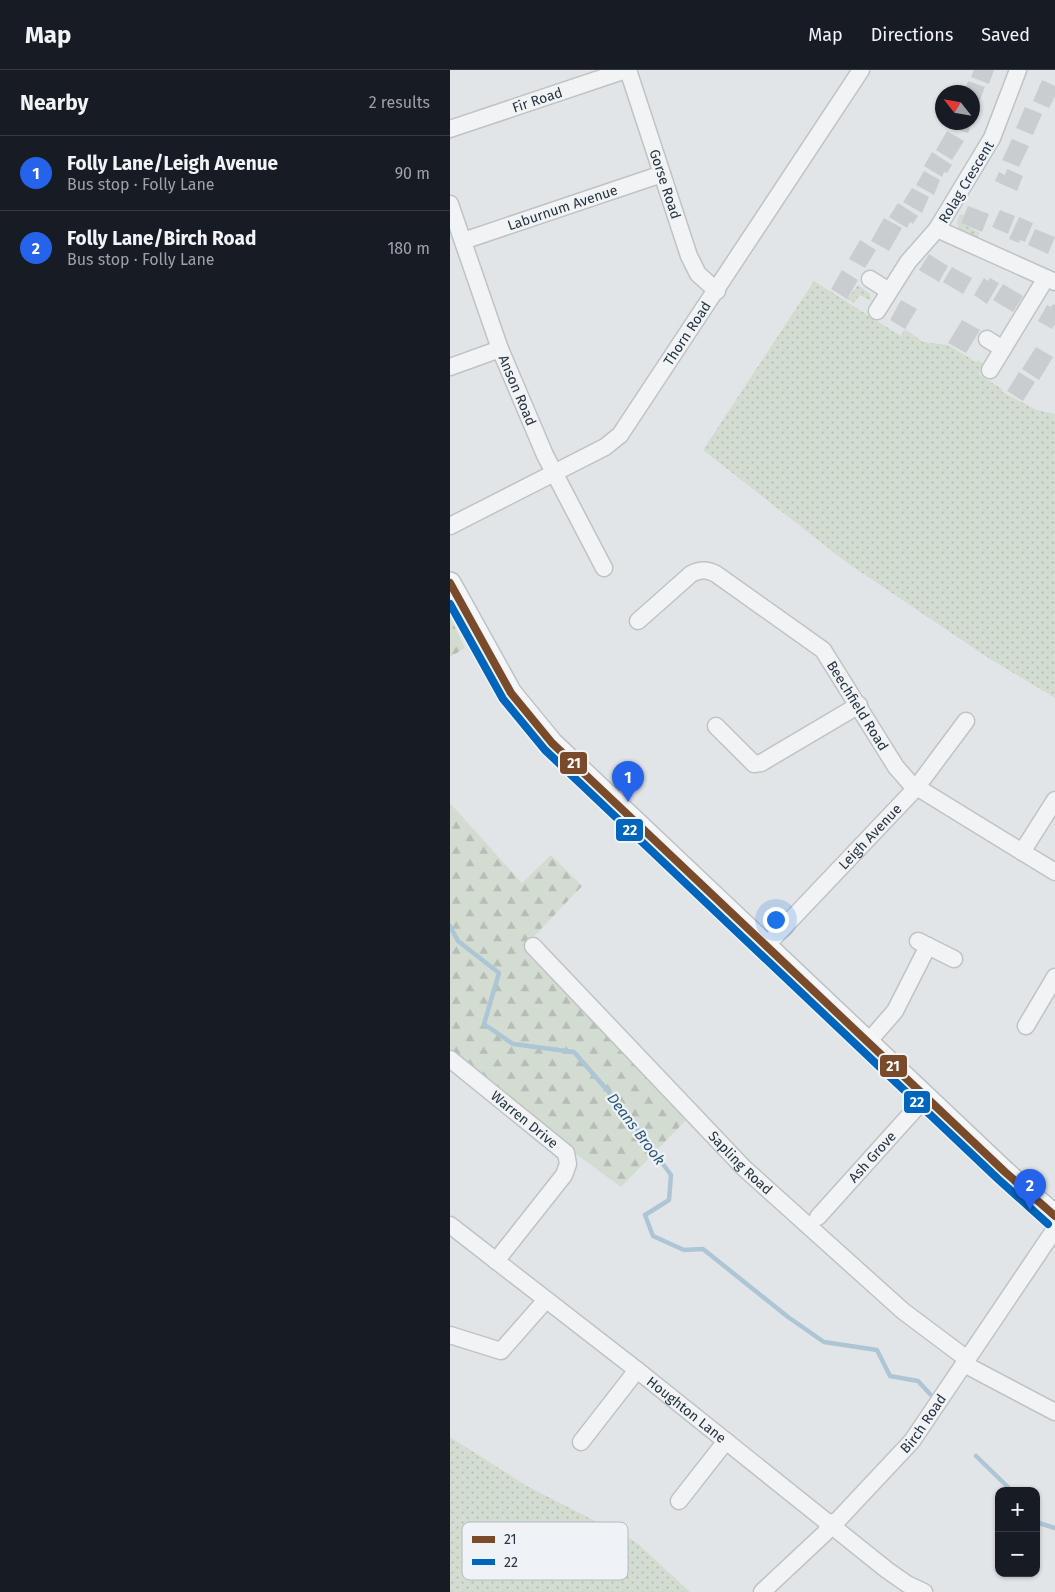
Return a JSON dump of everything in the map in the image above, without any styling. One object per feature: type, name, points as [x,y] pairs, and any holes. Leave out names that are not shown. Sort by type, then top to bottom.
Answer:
[{"type":"main road","points":[[450,583],[506,683],[540,731],[926,1097],[1055,1216]]},
{"type":"street","name":"Fir Road","points":[[450,130],[627,70]]},
{"type":"street","name":"Gorse Road","points":[[627,70],[692,262],[704,281],[717,291]]},
{"type":"street","name":"Thorn Road","points":[[450,526],[606,447],[620,434],[717,291],[861,70]]},
{"type":"street","name":"Rolag Crescent","points":[[1018,70],[990,143],[937,229],[1051,280]]},
{"type":"street","name":"Laburnum Avenue","points":[[463,241],[662,174]]},
{"type":"street","name":"Anson Road","points":[[450,204],[500,349],[553,473],[604,568]]},
{"type":"street","points":[[877,312],[912,257],[937,229]]},
{"type":"street","points":[[870,279],[890,291]]},
{"type":"street","points":[[990,370],[1051,280]]},
{"type":"street","points":[[987,339],[1003,349]]},
{"type":"street","points":[[450,367],[500,349]]},
{"type":"street","name":"Beechfield Road","points":[[638,622],[691,574],[699,570],[711,571],[823,650],[896,767],[916,788],[1055,872]]},
{"type":"street","points":[[716,726],[754,764],[760,764],[859,705]]},
{"type":"street","name":"Leigh Avenue","points":[[766,946],[916,788],[966,721]]},
{"type":"street","points":[[1022,852],[1055,800]]},
{"type":"street","points":[[868,1042],[895,1012],[923,943],[954,958]]},
{"type":"street","name":"Sapling Road","points":[[533,946],[744,1168],[903,1311],[965,1362],[1055,1412]]},
{"type":"street","points":[[1026,1026],[1055,977]]},
{"type":"street","name":"Warren Drive","points":[[450,1059],[566,1153],[568,1164],[564,1176],[496,1261]]},
{"type":"street","name":"Ash Grove","points":[[818,1217],[926,1097]]},
{"type":"street","name":"Houghton Lane","points":[[450,1225],[825,1521],[830,1523],[887,1570],[907,1584],[924,1592]]},
{"type":"street","name":"Birch Road","points":[[762,1592],[825,1533],[830,1523],[837,1521],[912,1441],[1055,1229]]},
{"type":"street","points":[[450,1335],[501,1351],[546,1301]]},
{"type":"street","points":[[581,1442],[636,1370]]},
{"type":"street","points":[[678,1501],[726,1441]]},
{"type":"green space","points":[[960,214],[964,215],[961,223],[980,233],[977,238],[959,229],[957,223]]},
{"type":"green space","points":[[814,281],[901,336],[905,329],[923,342],[948,345],[976,362],[978,360],[984,365],[979,374],[1003,390],[1002,392],[1037,410],[1055,414],[1055,698],[990,659],[846,562],[703,450]]},
{"type":"green space","points":[[858,285],[870,294],[871,301],[860,295],[854,303],[847,299]]},
{"type":"green space","points":[[450,617],[465,648],[450,657]]},
{"type":"green space","points":[[450,803],[522,883],[551,855],[582,886],[524,947],[689,1117],[621,1187],[569,1149],[450,1052]]},
{"type":"green space","points":[[450,1437],[527,1486],[597,1522],[462,1522],[462,1580],[628,1580],[628,1538],[636,1542],[690,1592],[450,1592]]},
{"type":"building","points":[[974,70],[994,70],[989,84],[971,77]]},
{"type":"building","points":[[1042,80],[1055,86],[1055,96],[1049,108],[1033,101]]},
{"type":"building","points":[[968,81],[979,85],[967,85]]},
{"type":"building","points":[[980,85],[985,87],[980,100]]},
{"type":"building","points":[[1025,107],[1042,114],[1033,135],[1016,128]]},
{"type":"building","points":[[947,131],[964,141],[952,160],[936,150]]},
{"type":"building","points":[[1012,139],[1029,146],[1019,167],[1002,160]]},
{"type":"building","points":[[932,152],[952,165],[947,173],[944,172],[942,177],[924,166]]},
{"type":"building","points":[[1007,169],[1023,176],[1017,191],[995,181],[999,172],[1005,175]]},
{"type":"building","points":[[924,171],[940,180],[934,195],[916,185]]},
{"type":"building","points":[[912,188],[929,197],[922,213],[903,202]]},
{"type":"building","points":[[898,203],[918,216],[913,224],[910,222],[907,228],[889,217]]},
{"type":"building","points":[[968,206],[989,214],[982,232],[961,223]]},
{"type":"building","points":[[1000,210],[1015,216],[1008,234],[992,227]]},
{"type":"building","points":[[1019,217],[1033,223],[1025,242],[1020,240],[1019,243],[1009,239]]},
{"type":"building","points":[[884,218],[902,228],[889,251],[871,241]]},
{"type":"building","points":[[1035,229],[1055,237],[1048,254],[1028,245]]},
{"type":"building","points":[[860,240],[876,250],[865,268],[849,259]]},
{"type":"building","points":[[929,254],[948,266],[939,282],[919,270]]},
{"type":"building","points":[[952,267],[972,278],[963,294],[943,282]]},
{"type":"building","points":[[842,270],[858,280],[847,299],[831,289]]},
{"type":"building","points":[[984,278],[988,281],[990,278],[999,283],[987,304],[974,295]]},
{"type":"building","points":[[1003,284],[1023,296],[1013,312],[993,300]]},
{"type":"building","points":[[901,300],[917,309],[905,329],[890,320]]},
{"type":"building","points":[[1053,304],[1055,305],[1055,324],[1052,329],[1038,321],[1047,305],[1051,307]]},
{"type":"building","points":[[962,320],[980,330],[966,353],[948,343]]},
{"type":"building","points":[[1036,347],[1053,357],[1039,380],[1022,369]]},
{"type":"building","points":[[1019,372],[1035,382],[1023,401],[1007,391]]},
{"type":"waterway","name":"Deans Brook","points":[[450,926],[458,941],[499,973],[484,1024],[513,1044],[574,1052],[615,1099],[671,1175],[669,1200],[645,1215],[653,1236],[684,1250],[703,1249],[788,1317],[824,1342],[877,1350],[890,1376],[918,1381],[930,1394]]},
{"type":"waterway","points":[[976,1456],[1008,1487]]},
{"type":"waterway","name":"Deans Brook","points":[[1040,1523],[1055,1528]]},
{"type":"transit line","name":"21","points":[[450,583],[511,693],[552,743],[1005,1172],[1055,1216]]},
{"type":"transit line","name":"22","points":[[450,604],[503,699],[545,750],[998,1179],[1048,1224]]},
{"type":"place","name":"Folly Lane/Leigh Avenue","points":[[628,802]]},
{"type":"place","name":"Folly Lane/Birch Road","points":[[1030,1210]]}]
